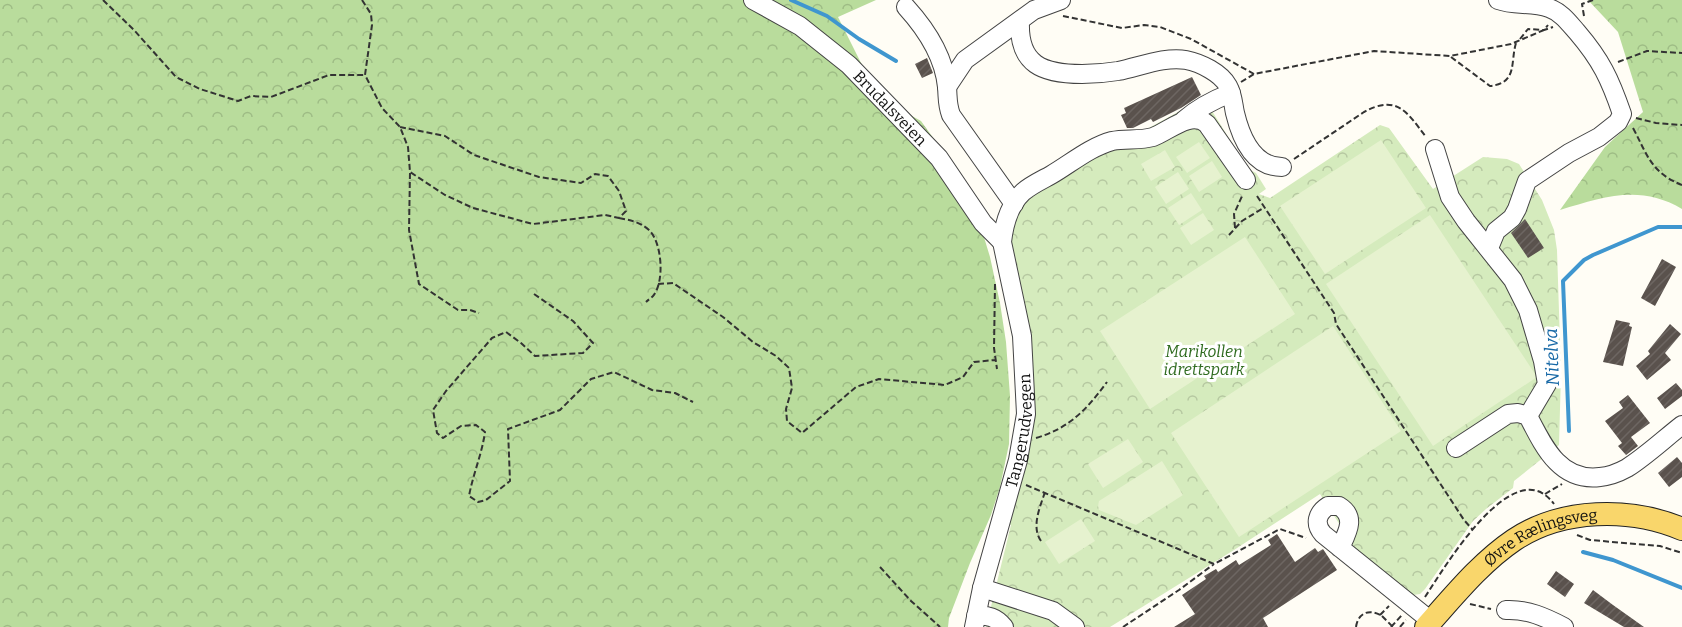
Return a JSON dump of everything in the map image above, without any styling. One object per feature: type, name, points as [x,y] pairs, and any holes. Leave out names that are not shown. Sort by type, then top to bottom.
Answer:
[{"type":"main road","name":"Øvre Rælingsveg","points":[[1424,619],[1448,602],[1514,540],[1556,522],[1590,516],[1624,515],[1655,520],[1682,529]]},
{"type":"street","name":"Brudalsveien","points":[[753,0],[800,26],[849,65],[939,158],[983,223],[1002,242]]},
{"type":"street","points":[[947,87],[965,60],[1027,11],[1061,0]]},
{"type":"street","points":[[1489,248],[1496,231],[1512,218],[1527,181],[1569,153],[1599,137],[1627,115],[1596,55],[1560,14],[1548,8],[1498,0]]},
{"type":"street","points":[[906,7],[925,28],[932,40],[947,87],[946,100],[951,115],[1014,204]]},
{"type":"street","points":[[1027,11],[1020,36],[1022,48],[1030,61],[1044,70],[1060,74],[1116,72],[1181,59],[1203,65],[1227,83],[1232,93],[1238,124],[1246,144],[1257,159],[1265,164],[1282,167]]},
{"type":"street","points":[[1178,125],[1196,109],[1232,93]]},
{"type":"street","points":[[1002,242],[1006,219],[1024,191],[1101,146],[1116,140],[1142,140],[1192,118],[1205,121],[1246,185]]},
{"type":"street","points":[[1435,149],[1450,196],[1466,221],[1513,280],[1528,309],[1543,361],[1546,384],[1528,416]]},
{"type":"street","name":"Tangerudvegen","points":[[975,622],[982,588],[1022,443],[1026,414],[1022,336],[1002,242]]},
{"type":"street","points":[[1456,448],[1508,414],[1518,412],[1528,416],[1540,441],[1566,470],[1579,477],[1612,476],[1627,468],[1682,425]]},
{"type":"street","points":[[1341,548],[1424,619]]},
{"type":"street","points":[[982,588],[1053,611],[1074,627]]},
{"type":"street","points":[[1506,610],[1519,609],[1530,612],[1564,627]]},
{"type":"street","name":"Tangerudvegen","points":[[975,622],[987,615],[1004,627]]},
{"type":"path","points":[[103,0],[135,30],[176,77],[200,89],[238,101],[251,96],[271,97],[329,75],[365,75]]},
{"type":"path","points":[[362,0],[370,14],[372,25],[365,75],[382,108],[400,127],[408,147],[409,230],[419,284],[458,310],[470,310],[479,314]]},
{"type":"path","points":[[1584,15],[1582,2],[1593,0]]},
{"type":"path","points":[[1027,11],[1122,28],[1144,25],[1160,27],[1182,35],[1254,74]]},
{"type":"path","points":[[1232,93],[1242,81],[1254,74],[1374,51],[1450,56],[1511,44],[1554,27],[1560,14]]},
{"type":"path","points":[[1450,56],[1490,86],[1502,84],[1509,78],[1515,45],[1528,29],[1544,30]]},
{"type":"path","points":[[1612,64],[1647,51],[1682,53]]},
{"type":"path","points":[[1282,167],[1364,112],[1377,105],[1388,103],[1407,112],[1435,149]]},
{"type":"path","points":[[1627,115],[1656,123],[1682,125]]},
{"type":"path","points":[[1627,115],[1643,151],[1653,166],[1662,175],[1682,185]]},
{"type":"path","points":[[400,127],[445,136],[474,155],[539,177],[581,183],[595,174],[608,176],[619,192],[626,212],[619,218]]},
{"type":"path","points":[[410,172],[445,195],[473,208],[533,224],[605,214],[635,220],[649,230],[656,239],[661,258],[655,295],[646,302]]},
{"type":"path","points":[[1235,228],[1233,222],[1237,206],[1246,185]]},
{"type":"path","points":[[1257,196],[1334,314],[1336,324],[1472,529]]},
{"type":"path","points":[[1229,235],[1242,221],[1264,207]]},
{"type":"path","points":[[995,280],[997,369]]},
{"type":"path","points":[[658,284],[673,283],[723,317],[789,368],[792,388],[786,409],[788,421],[802,433],[856,387],[879,379],[945,385],[963,377],[974,362],[995,360]]},
{"type":"path","points":[[534,294],[573,321],[593,343],[583,352],[559,356],[535,356],[506,332],[492,338],[446,391],[433,410],[437,433],[442,438],[461,426],[476,425],[485,432],[483,449],[474,472],[469,496],[478,502],[486,500],[510,481],[508,429],[560,410],[591,379],[614,372],[652,390],[675,393],[693,402]]},
{"type":"path","points":[[1022,443],[1054,431],[1081,415],[1107,381]]},
{"type":"path","points":[[1012,480],[1214,564]]},
{"type":"path","points":[[1400,627],[1424,619],[1472,529],[1491,509],[1520,492],[1533,490],[1545,494],[1557,508]]},
{"type":"path","points":[[1041,541],[1036,528],[1045,492]]},
{"type":"path","points":[[1123,627],[1214,564],[1280,529],[1307,538]]},
{"type":"path","points":[[1575,534],[1590,540],[1647,544],[1682,553]]},
{"type":"path","points":[[880,567],[910,601],[940,627]]},
{"type":"path","points":[[1448,602],[1478,604],[1492,609],[1506,610]]},
{"type":"path","points":[[1380,615],[1392,604]]},
{"type":"path","points":[[1356,627],[1358,619],[1365,613],[1374,612],[1393,627]]},
{"type":"green space","points":[[0,0],[876,0],[838,17],[878,97],[921,121],[959,174],[980,224],[990,257],[1006,342],[1010,396],[1009,444],[1000,487],[991,515],[970,563],[949,618],[948,627],[0,627]]},
{"type":"green space","points":[[1588,0],[1682,0],[1682,209],[1651,197],[1621,195],[1560,210],[1605,147],[1643,112],[1618,32]]},
{"type":"green space","name":"Marikollen idrettspark","points":[[1204,98],[1248,169],[1256,173],[1266,189],[1259,194],[1270,198],[1380,125],[1389,128],[1433,189],[1483,157],[1507,159],[1519,164],[1542,200],[1554,230],[1557,250],[1561,373],[1559,445],[1514,481],[1513,488],[1473,521],[1420,594],[1413,595],[1358,553],[1320,494],[1110,627],[986,627],[1011,525],[1006,523],[1028,334],[1011,240],[1012,220],[1023,200],[1075,168]]},
{"type":"green space","points":[[1381,140],[1426,208],[1325,274],[1280,206]]},
{"type":"green space","points":[[1199,142],[1210,158],[1187,173],[1176,157]]},
{"type":"green space","points":[[1165,150],[1175,167],[1151,181],[1141,164]]},
{"type":"green space","points":[[1212,161],[1222,177],[1199,192],[1189,176]]},
{"type":"green space","points":[[1178,172],[1189,189],[1166,204],[1155,187]]},
{"type":"green space","points":[[1191,193],[1202,210],[1179,225],[1168,208]]},
{"type":"green space","points":[[1203,213],[1214,230],[1191,245],[1180,228]]},
{"type":"green space","points":[[1430,215],[1537,377],[1433,446],[1326,284]]},
{"type":"green space","points":[[1245,237],[1295,314],[1150,409],[1100,331]]},
{"type":"green space","points":[[1333,326],[1401,431],[1239,537],[1171,433]]},
{"type":"green space","points":[[1128,439],[1143,462],[1103,488],[1088,464]]},
{"type":"green space","points":[[1162,461],[1183,495],[1136,525],[1099,510],[1099,501]]},
{"type":"green space","points":[[1081,519],[1095,541],[1059,564],[1045,542]]},
{"type":"building","points":[[927,58],[933,73],[922,78],[915,64]]},
{"type":"building","points":[[1192,77],[1201,95],[1153,122],[1151,119],[1133,128],[1127,128],[1121,115],[1126,113],[1124,108]]},
{"type":"building","points":[[1525,219],[1544,248],[1528,258],[1511,233]]},
{"type":"building","points":[[1662,259],[1676,267],[1655,306],[1641,298]]},
{"type":"building","points":[[1616,320],[1630,323],[1629,326],[1632,327],[1623,366],[1603,362]]},
{"type":"building","points":[[1670,324],[1681,334],[1665,353],[1671,360],[1647,380],[1636,366],[1650,354],[1648,351]]},
{"type":"building","points":[[1676,383],[1682,390],[1682,396],[1665,409],[1657,398]]},
{"type":"building","points":[[1628,395],[1650,423],[1631,437],[1638,446],[1626,455],[1618,446],[1622,443],[1605,421],[1623,408],[1619,402]]},
{"type":"building","points":[[1677,457],[1682,463],[1682,477],[1669,487],[1658,473]]},
{"type":"building","points":[[1277,534],[1295,562],[1315,548],[1318,552],[1323,549],[1337,570],[1263,618],[1268,627],[1174,627],[1195,614],[1182,595],[1206,579],[1204,576],[1216,569],[1218,572],[1236,560],[1239,565],[1271,545],[1268,540]]},
{"type":"building","points":[[1556,571],[1574,584],[1565,597],[1547,584]]},
{"type":"building","points":[[1593,590],[1644,627],[1624,627],[1584,603]]},
{"type":"waterway","points":[[791,0],[827,16],[896,61]]},
{"type":"waterway","name":"Nitelva","points":[[1569,431],[1563,281],[1584,260],[1593,255],[1658,227],[1682,227]]},
{"type":"waterway","name":"Nitelva","points":[[1583,552],[1613,560],[1682,588]]}]
